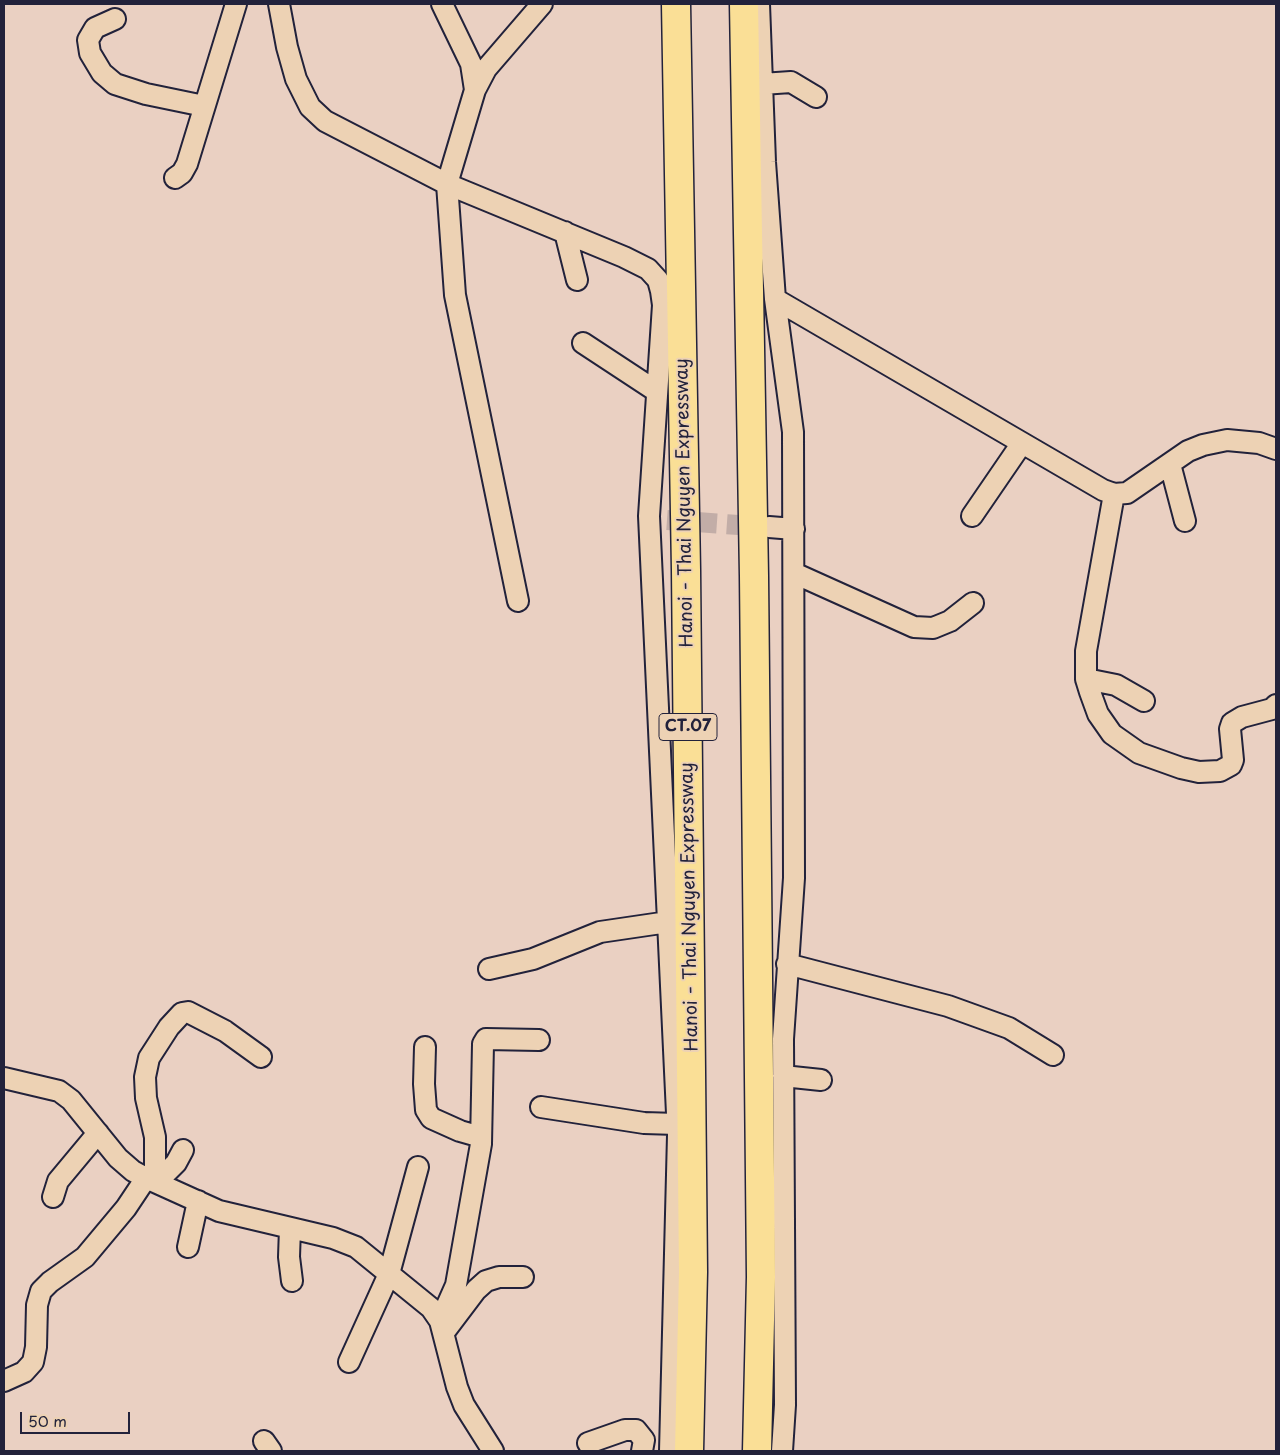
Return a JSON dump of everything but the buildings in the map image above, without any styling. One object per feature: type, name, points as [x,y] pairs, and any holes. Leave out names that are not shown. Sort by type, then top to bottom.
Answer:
[{"type":"highway","name":"Hanoi - Thai Nguyen Expressway","points":[[676,4],[686,570],[693,1272],[689,1451]]},
{"type":"highway","points":[[744,4],[754,576],[761,1267],[757,1451]]},
{"type":"street","points":[[176,178],[182,173],[187,164],[236,4]]},
{"type":"street","points":[[279,4],[289,55],[296,79],[310,108],[325,122],[447,184],[632,261],[648,269],[658,280],[663,305],[656,391],[658,518],[668,922],[677,1124],[670,1451]]},
{"type":"street","points":[[442,4],[471,64],[475,90]]},
{"type":"street","points":[[518,600],[455,295],[447,184],[475,90],[486,69],[542,4]]},
{"type":"street","points":[[759,4],[765,162],[775,300],[792,432],[794,529],[794,878],[787,964],[783,1076],[785,1405],[782,1451]]},
{"type":"street","points":[[115,19],[95,28],[88,40],[90,53],[102,73],[115,84],[146,94],[204,106]]},
{"type":"street","points":[[762,84],[791,82],[816,97]]},
{"type":"street","points":[[565,232],[577,280]]},
{"type":"street","points":[[775,300],[1103,490],[1114,494],[1127,493],[1170,464],[1203,445],[1227,440],[1258,443],[1276,449]]},
{"type":"street","points":[[583,343],[656,391]]},
{"type":"street","points":[[972,516],[1022,443]]},
{"type":"street","points":[[1170,464],[1185,521]]},
{"type":"street","points":[[1114,494],[1086,651],[1086,679],[1098,714],[1112,734],[1139,753],[1181,768],[1199,772],[1220,772],[1231,765],[1233,760],[1230,729],[1232,723],[1242,717],[1272,709],[1276,705]]},
{"type":"street","points":[[769,527],[794,529]]},
{"type":"street","points":[[794,573],[914,626],[933,628],[950,621],[973,603]]},
{"type":"street","points":[[1086,679],[1116,685],[1144,701]]},
{"type":"street","points":[[489,969],[533,959],[600,932],[668,922]]},
{"type":"street","points":[[787,964],[948,1006],[1009,1028],[1053,1056]]},
{"type":"street","points":[[152,1179],[156,1137],[146,1098],[145,1077],[149,1058],[176,1020],[188,1012],[225,1031],[261,1057]]},
{"type":"street","points":[[442,1326],[456,1286],[481,1137],[483,1044],[486,1039],[539,1040]]},
{"type":"street","points":[[425,1047],[424,1084],[426,1110],[431,1118],[460,1131],[481,1137]]},
{"type":"street","points":[[783,1076],[821,1080]]},
{"type":"street","points":[[4,1078],[59,1091],[71,1100],[118,1158],[133,1171],[152,1179],[195,1210],[219,1211],[289,1242],[332,1238],[356,1247],[431,1308],[442,1326],[457,1387],[464,1405],[494,1451]]},
{"type":"street","points":[[541,1107],[644,1123],[677,1124]]},
{"type":"street","points":[[53,1197],[58,1181],[98,1133]]},
{"type":"street","points":[[4,1381],[24,1372],[33,1362],[36,1347],[37,1305],[41,1292],[50,1282],[85,1257],[152,1179],[176,1163],[183,1150]]},
{"type":"street","points":[[349,1362],[389,1274],[418,1167]]},
{"type":"street","points":[[188,1248],[195,1210]]},
{"type":"street","points":[[289,1242],[292,1281]]},
{"type":"street","points":[[442,1326],[486,1281],[499,1277],[524,1277]]},
{"type":"street","points":[[588,1443],[625,1430],[636,1430],[644,1440],[642,1451]]},
{"type":"tunnel","points":[[667,520],[767,527]]}]
